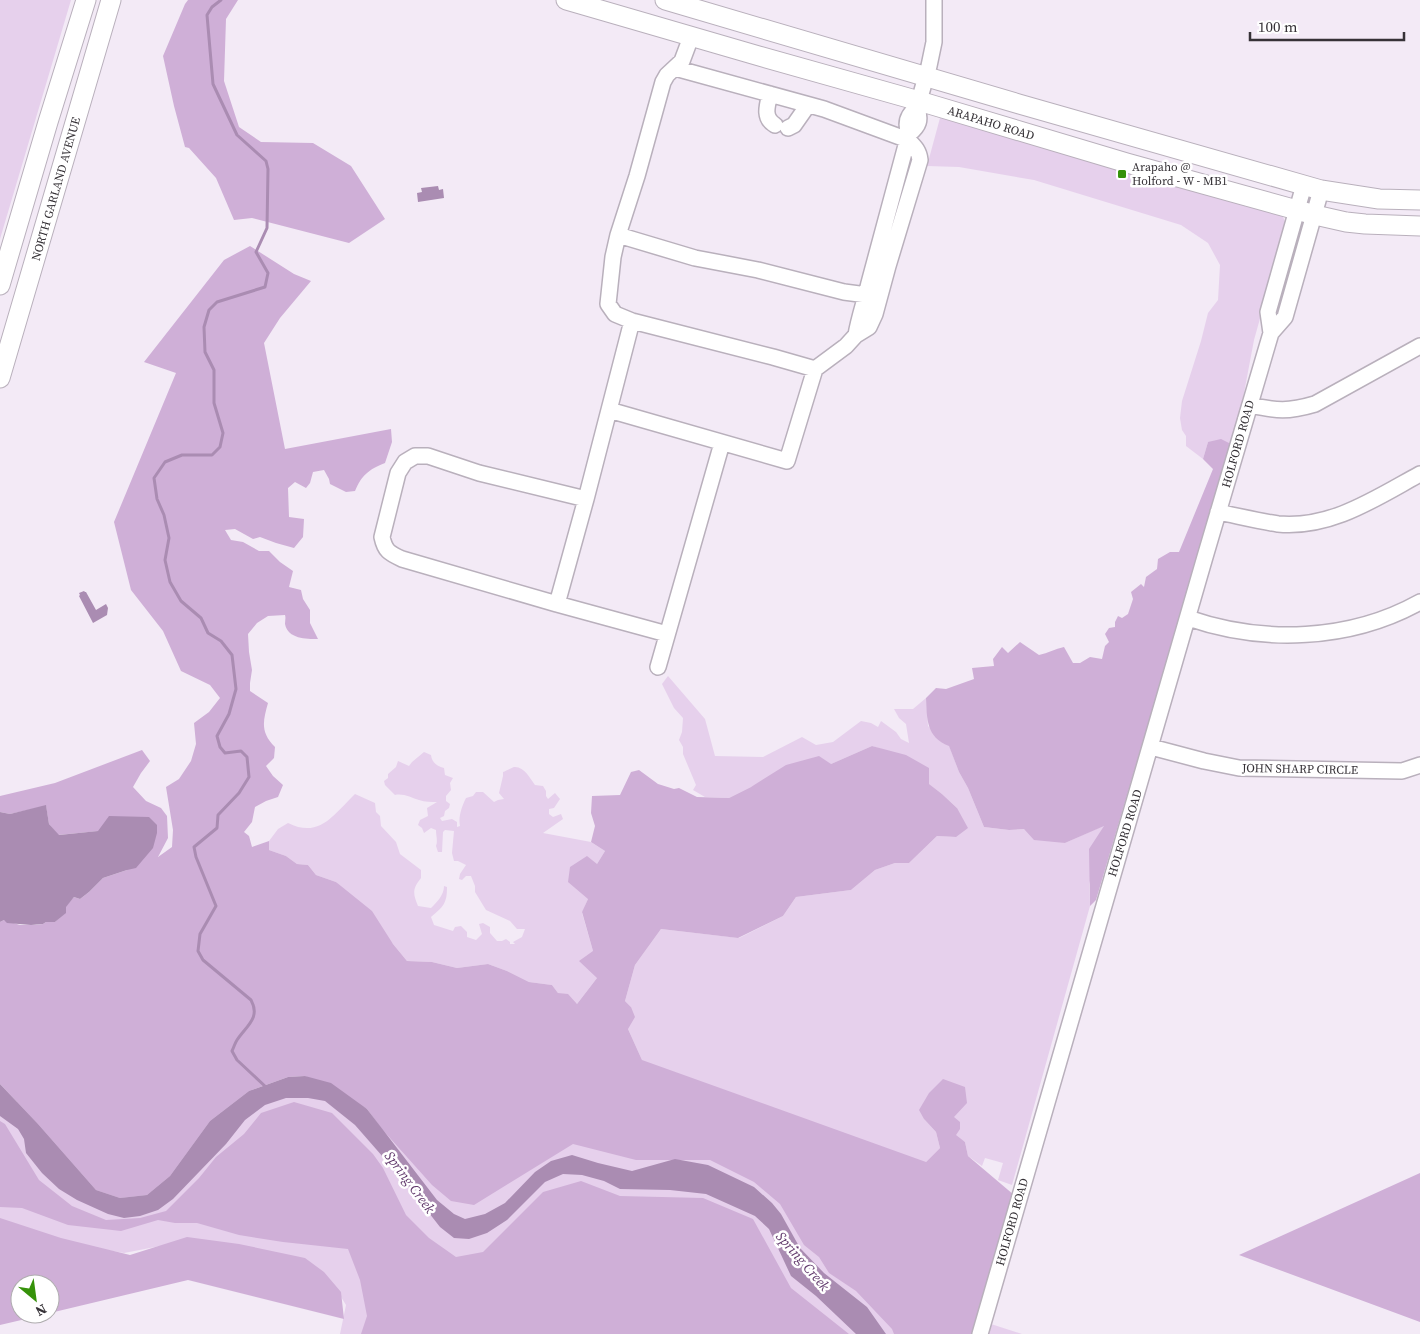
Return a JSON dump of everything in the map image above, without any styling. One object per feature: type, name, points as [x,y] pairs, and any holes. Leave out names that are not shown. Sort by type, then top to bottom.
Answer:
[{"type":"main road","name":"NORTH GARLAND AVENUE","points":[[0,285],[86,0]]},
{"type":"main road","name":"NORTH GARLAND AVENUE","points":[[0,378],[112,0]]},
{"type":"main road","name":"ARAPAHO ROAD","points":[[566,0],[1306,213],[1346,222],[1420,226]]},
{"type":"main road","points":[[665,0],[1313,187],[1379,199],[1420,200]]},
{"type":"street","points":[[919,101],[927,76],[934,42],[934,0]]},
{"type":"street","points":[[691,37],[682,61],[666,74],[663,82],[618,236],[613,257],[608,304],[615,314],[632,322],[815,369]]},
{"type":"street","points":[[609,410],[787,461],[815,369],[846,346],[856,335],[858,321],[873,296],[879,244],[908,137],[808,105],[675,68]]},
{"type":"street","points":[[770,94],[767,108],[768,118],[770,122],[782,127],[794,125],[808,105]]},
{"type":"street","name":"HOLFORD ROAD","points":[[980,1334],[1098,922],[1151,747],[1271,332],[1285,317],[1313,187]]},
{"type":"street","points":[[618,236],[695,258],[758,270],[844,292],[873,296]]},
{"type":"street","points":[[557,604],[632,322]]},
{"type":"street","points":[[1250,405],[1283,411],[1315,404],[1420,346]]},
{"type":"street","points":[[658,667],[722,443]]},
{"type":"street","points":[[586,499],[479,472],[428,456],[415,456],[405,462],[398,473],[382,537],[384,545],[390,553],[402,559],[668,634]]},
{"type":"street","points":[[1218,512],[1280,524],[1307,524],[1336,517],[1362,506],[1420,474]]},
{"type":"street","points":[[1188,618],[1229,629],[1264,634],[1295,635],[1354,627],[1396,614],[1420,602]]},
{"type":"street","name":"JOHN SHARP CIRCLE","points":[[1151,747],[1239,768],[1402,771],[1420,765]]},
{"type":"shaded area","points":[[0,0],[71,0],[0,239]]},
{"type":"shaded area","points":[[188,0],[238,0],[226,19],[224,81],[239,127],[261,142],[313,143],[351,166],[385,219],[349,243],[252,218],[234,220],[216,178],[189,148],[185,147],[163,56]]},
{"type":"shaded area","points":[[940,118],[1025,139],[1281,214],[1286,226],[1254,340],[1244,393],[1231,444],[1208,442],[1203,459],[1186,446],[1186,436],[1182,430],[1180,418],[1182,401],[1208,313],[1218,300],[1220,265],[1208,243],[1181,225],[1034,180],[959,167],[927,166]]},
{"type":"shaded area","points":[[250,246],[294,274],[311,281],[280,318],[264,343],[285,449],[391,429],[392,442],[385,463],[366,474],[355,491],[346,492],[330,484],[324,470],[313,472],[310,483],[306,488],[295,482],[288,488],[289,517],[304,519],[303,537],[294,548],[260,537],[253,539],[235,529],[225,530],[231,540],[243,542],[259,551],[269,551],[293,571],[289,587],[301,590],[303,599],[310,610],[310,623],[318,639],[298,637],[290,633],[285,624],[285,615],[268,616],[257,623],[248,634],[252,670],[250,691],[268,703],[264,726],[270,742],[275,747],[274,758],[266,766],[283,785],[278,797],[255,807],[252,822],[244,832],[249,836],[252,847],[269,841],[269,850],[286,856],[297,864],[308,865],[316,875],[336,882],[372,911],[393,944],[407,961],[432,962],[457,968],[488,964],[529,982],[552,985],[558,993],[568,994],[577,1004],[597,978],[579,961],[593,951],[582,912],[588,899],[568,882],[570,867],[587,856],[597,864],[605,851],[591,842],[595,826],[591,813],[592,796],[620,795],[631,772],[639,770],[658,784],[674,789],[679,788],[697,797],[729,798],[751,787],[786,765],[819,756],[831,764],[872,746],[906,755],[929,768],[929,784],[957,808],[968,828],[956,837],[937,836],[909,863],[895,863],[875,870],[851,890],[796,897],[783,916],[738,938],[661,929],[635,965],[625,1001],[631,1007],[635,1017],[628,1029],[642,1060],[926,1162],[940,1148],[936,1132],[924,1119],[919,1110],[929,1093],[943,1079],[965,1087],[967,1103],[954,1117],[960,1122],[960,1129],[956,1135],[965,1142],[968,1156],[1014,1195],[972,1334],[894,1334],[892,1329],[856,1291],[829,1273],[819,1257],[804,1245],[780,1204],[754,1182],[710,1160],[636,1160],[573,1144],[474,1205],[451,1201],[432,1185],[381,1128],[367,1109],[305,1076],[288,1077],[249,1091],[210,1121],[170,1176],[147,1195],[120,1198],[96,1190],[0,1084],[0,922],[4,920],[20,925],[36,925],[55,922],[65,913],[65,907],[74,897],[80,899],[103,878],[127,870],[99,831],[58,835],[49,824],[46,806],[10,814],[0,812],[0,796],[55,783],[142,750],[150,761],[133,787],[146,801],[161,808],[167,816],[168,838],[158,857],[172,847],[173,830],[166,787],[179,779],[191,761],[196,744],[194,723],[209,712],[220,698],[210,685],[181,671],[163,631],[131,590],[114,522],[176,373],[144,362],[224,260]]},
{"type":"shaded area","points":[[1221,439],[1231,444],[1096,900],[1090,906],[1089,849],[1104,826],[1065,843],[1034,840],[1024,829],[1009,830],[984,827],[949,746],[936,738],[929,726],[926,698],[936,688],[946,689],[974,679],[972,668],[994,666],[993,659],[1002,647],[1008,653],[1020,642],[1039,655],[1064,647],[1073,663],[1080,663],[1090,657],[1102,659],[1105,646],[1109,642],[1105,634],[1109,628],[1115,627],[1118,616],[1122,618],[1128,614],[1133,599],[1131,592],[1141,584],[1144,587],[1146,577],[1157,569],[1158,559],[1170,552],[1179,552],[1213,469],[1203,459],[1208,442]]},
{"type":"shaded area","points":[[668,676],[705,719],[715,756],[763,757],[802,737],[816,745],[833,742],[861,721],[878,727],[881,721],[896,732],[901,739],[909,743],[906,724],[899,718],[894,709],[913,709],[926,698],[928,726],[949,745],[984,827],[1009,830],[1024,829],[1065,843],[1105,825],[1089,884],[1090,906],[1012,1185],[998,1180],[1003,1163],[985,1158],[982,1166],[968,1156],[965,1142],[924,1119],[936,1132],[940,1148],[926,1162],[1010,1192],[968,1334],[340,1334],[346,1305],[333,1284],[186,1241],[124,1253],[61,1242],[0,1224],[0,1103],[269,1089],[325,1098],[377,1141],[424,980],[642,1060],[628,1029],[631,1007],[625,1001],[635,965],[661,929],[739,938],[783,916],[796,897],[851,890],[875,870],[895,863],[909,863],[937,836],[956,837],[957,808],[942,794],[881,749],[872,746],[831,764],[751,787],[729,798],[705,797],[693,790],[696,785],[679,740],[682,732],[683,718],[674,708],[662,684]]},
{"type":"shaded area","points":[[424,752],[431,755],[435,764],[444,768],[445,775],[453,778],[450,783],[451,790],[446,796],[446,801],[450,804],[449,808],[445,811],[444,816],[440,818],[442,821],[452,819],[457,822],[457,827],[460,826],[460,815],[466,798],[473,796],[476,792],[483,792],[494,802],[504,799],[499,793],[503,772],[518,767],[526,773],[535,785],[543,786],[548,799],[555,793],[560,799],[554,808],[549,809],[549,814],[553,817],[561,814],[563,819],[543,833],[591,842],[605,851],[597,864],[588,899],[582,913],[593,951],[597,978],[577,1004],[558,993],[552,985],[529,982],[488,964],[457,968],[432,962],[407,961],[336,882],[316,875],[308,865],[297,864],[286,856],[269,850],[269,841],[278,829],[288,823],[309,828],[318,826],[333,816],[355,794],[375,803],[376,812],[380,816],[381,826],[396,842],[400,854],[421,870],[421,878],[414,892],[418,906],[431,908],[438,901],[444,886],[447,887],[444,904],[431,917],[434,925],[453,931],[455,927],[461,926],[467,932],[467,937],[476,940],[482,934],[479,924],[483,923],[490,927],[490,933],[497,941],[506,939],[510,944],[515,944],[513,942],[522,937],[525,929],[517,929],[510,921],[486,910],[475,892],[471,876],[466,876],[462,880],[459,879],[466,865],[454,861],[452,853],[454,831],[445,830],[443,832],[442,852],[438,852],[436,830],[431,828],[424,833],[418,825],[420,820],[428,816],[427,808],[437,802],[395,795],[385,785],[384,781],[388,778],[388,774],[396,767],[398,761],[409,766]]},
{"type":"shaded area","points":[[294,1102],[332,1113],[373,1154],[383,1168],[406,1215],[429,1238],[456,1257],[483,1252],[543,1192],[581,1181],[620,1196],[703,1198],[753,1219],[791,1288],[849,1334],[361,1334],[367,1316],[360,1280],[348,1249],[239,1235],[197,1223],[175,1223],[158,1220],[121,1231],[68,1225],[22,1208],[0,1207],[0,1121],[5,1124],[39,1180],[72,1206],[106,1220],[140,1218],[166,1211],[199,1178],[216,1157],[244,1134],[261,1113]]},
{"type":"shaded area","points":[[1420,1173],[1420,1322],[1239,1255]]},
{"type":"shaded area","points":[[0,1218],[61,1238],[130,1255],[187,1237],[239,1244],[305,1258],[324,1272],[341,1292],[344,1319],[188,1280],[60,1311],[60,1274],[10,1274],[10,1323],[0,1325]]},
{"type":"shaded area","points":[[991,1324],[1022,1334],[988,1334]]},
{"type":"water","points":[[438,186],[439,190],[443,189],[444,198],[418,202],[417,193],[422,192],[421,188]]},
{"type":"water","points":[[84,591],[96,610],[106,604],[108,608],[107,615],[93,623],[79,596],[79,593]]},
{"type":"water","points":[[46,805],[49,824],[59,835],[98,831],[109,816],[149,817],[157,825],[153,848],[136,868],[103,878],[80,899],[74,897],[66,907],[66,913],[55,922],[31,925],[7,923],[4,920],[0,922],[0,812],[10,814]]},
{"type":"water","name":"Spring Creek","points":[[305,1076],[331,1083],[367,1109],[437,1200],[454,1214],[465,1219],[485,1214],[505,1203],[535,1172],[551,1161],[572,1155],[632,1171],[675,1159],[708,1165],[754,1187],[772,1203],[781,1214],[800,1248],[824,1273],[867,1307],[886,1334],[856,1334],[816,1296],[791,1276],[769,1229],[755,1216],[706,1194],[670,1190],[620,1189],[604,1181],[582,1175],[563,1174],[545,1182],[507,1220],[487,1233],[469,1239],[454,1238],[440,1227],[404,1181],[355,1125],[325,1101],[308,1098],[286,1098],[265,1105],[245,1120],[226,1144],[173,1199],[158,1210],[140,1216],[124,1218],[108,1214],[77,1200],[59,1189],[42,1173],[26,1153],[24,1139],[18,1129],[0,1116],[0,1084],[96,1190],[120,1198],[147,1195],[170,1176],[210,1121],[249,1091],[288,1077]]},
{"type":"waterway","points":[[221,0],[212,7],[207,15],[213,84],[237,135],[266,161],[268,169],[267,228],[256,252],[268,273],[265,287],[217,302],[209,310],[204,327],[205,352],[214,370],[214,403],[223,433],[220,447],[212,455],[182,455],[165,462],[154,478],[157,499],[164,515],[169,538],[165,560],[170,582],[181,601],[201,618],[208,633],[221,641],[232,655],[236,689],[229,714],[217,736],[220,747],[225,753],[241,751],[247,757],[249,777],[239,793],[218,815],[217,828],[194,847],[196,857],[216,906],[200,934],[198,951],[203,960],[251,1000],[254,1006],[253,1017],[237,1040],[232,1051],[237,1060],[267,1088]]},
{"type":"place","name":"Arapaho @ Holford - W - MB1","points":[[1122,174]]}]
